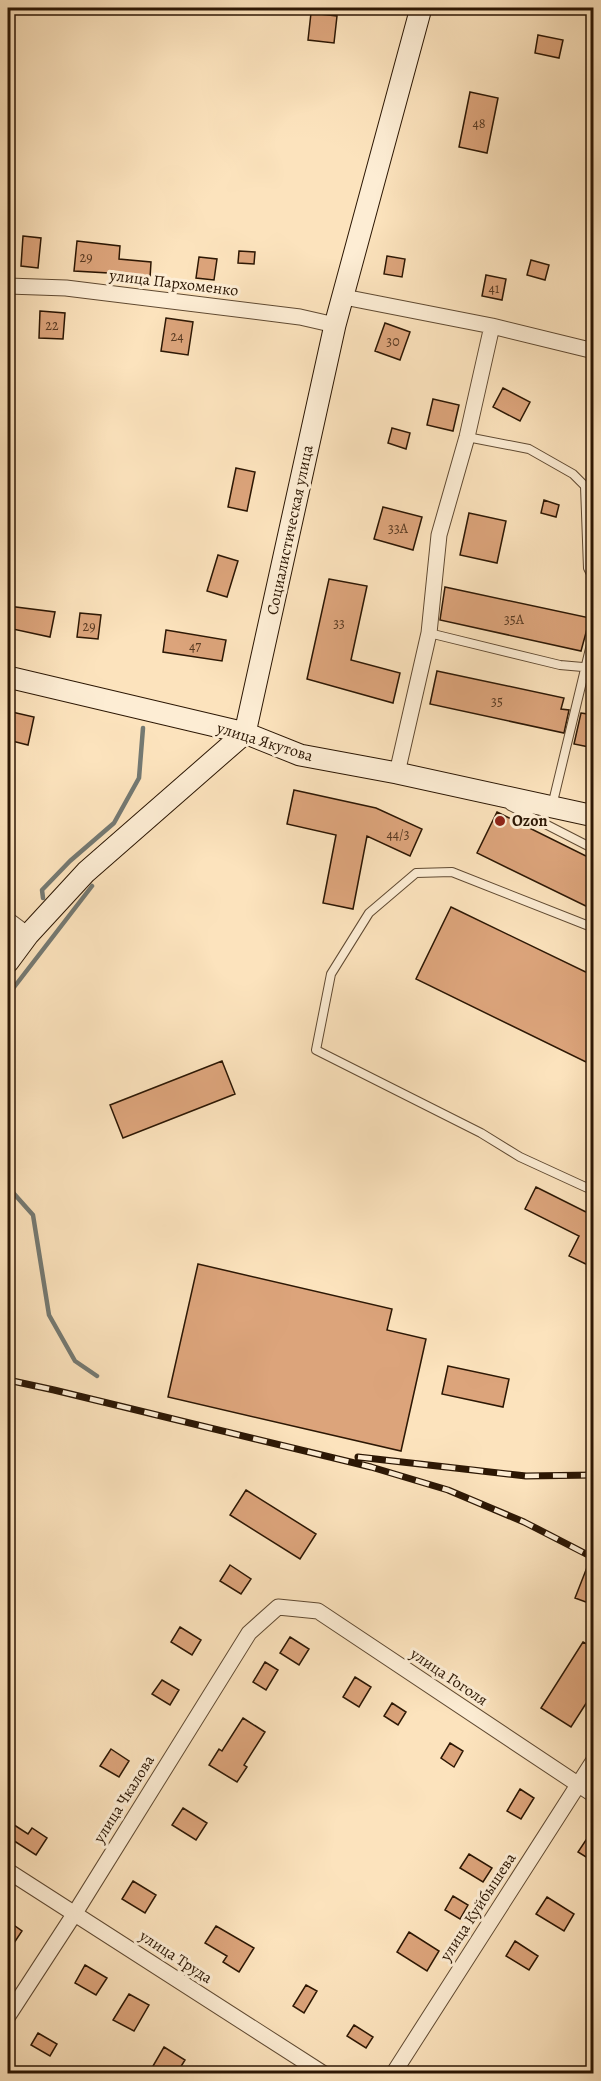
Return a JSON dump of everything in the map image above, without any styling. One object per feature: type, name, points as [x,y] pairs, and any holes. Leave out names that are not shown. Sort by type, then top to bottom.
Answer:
[{"type":"street","name":"Социалистическая улица","points":[[245,733],[335,325],[422,8]]},
{"type":"street","name":"улица Пархоменко","points":[[8,286],[66,288],[300,317],[335,325]]},
{"type":"street","points":[[344,297],[492,326],[594,351]]},
{"type":"street","points":[[397,773],[429,633],[439,535],[466,437],[492,326]]},
{"type":"street","name":"улица Якутова","points":[[8,677],[245,733],[300,755],[397,773],[594,816]]},
{"type":"street","points":[[8,962],[28,935],[86,872],[245,733]]},
{"type":"street","points":[[8,920],[28,935]]},
{"type":"street","name":"улица Гоголя","points":[[278,1607],[318,1611],[594,1795]]},
{"type":"street","name":"улица Чкалова","points":[[8,2016],[75,1913],[249,1633],[278,1607]]},
{"type":"street","name":"улица Куйбышева","points":[[393,2073],[594,1760]]},
{"type":"street","name":"улица Труда","points":[[8,1872],[324,2073]]},
{"type":"lane","points":[[466,437],[529,449],[573,474],[585,486],[590,494],[588,568],[594,580]]},
{"type":"lane","points":[[552,807],[590,667],[594,632]]},
{"type":"lane","points":[[429,633],[560,665],[590,667]]},
{"type":"lane","points":[[483,792],[594,849]]},
{"type":"lane","points":[[594,928],[452,872],[416,873],[369,913],[331,974],[316,1050],[481,1133],[519,1157],[594,1191]]},
{"type":"building","points":[[311,13],[337,16],[334,43],[308,40]]},
{"type":"building","points":[[538,35],[563,40],[559,58],[535,53]]},
{"type":"building","points":[[470,92],[498,98],[487,153],[459,147]]},
{"type":"building","points":[[23,236],[41,238],[38,268],[21,266]]},
{"type":"building","points":[[77,241],[120,246],[119,259],[151,262],[150,278],[74,271]]},
{"type":"building","points":[[239,251],[255,252],[254,264],[238,263]]},
{"type":"building","points":[[387,256],[405,259],[402,277],[384,274]]},
{"type":"building","points":[[199,257],[217,259],[214,280],[196,278]]},
{"type":"building","points":[[531,260],[549,265],[545,280],[527,275]]},
{"type":"building","points":[[486,275],[506,279],[502,300],[482,296]]},
{"type":"building","points":[[40,311],[65,313],[63,339],[39,338]]},
{"type":"building","points":[[166,318],[193,322],[188,355],[161,351]]},
{"type":"building","points":[[385,323],[410,332],[400,360],[375,351]]},
{"type":"building","points":[[503,388],[530,402],[520,421],[493,407]]},
{"type":"building","points":[[433,399],[459,405],[453,431],[427,425]]},
{"type":"building","points":[[392,428],[410,433],[406,449],[388,443]]},
{"type":"building","points":[[236,468],[255,472],[247,511],[228,507]]},
{"type":"building","points":[[544,500],[559,505],[556,517],[541,513]]},
{"type":"building","points":[[383,507],[422,517],[413,550],[374,539]]},
{"type":"building","points":[[469,513],[506,521],[497,563],[460,555]]},
{"type":"building","points":[[218,555],[238,561],[227,597],[207,591]]},
{"type":"building","points":[[329,579],[367,586],[351,660],[400,673],[393,703],[307,679]]},
{"type":"building","points":[[445,587],[590,618],[581,651],[440,620]]},
{"type":"building","points":[[8,606],[55,612],[50,637],[8,628]]},
{"type":"building","points":[[80,613],[101,615],[98,639],[77,637]]},
{"type":"building","points":[[166,630],[226,640],[222,661],[163,652]]},
{"type":"building","points":[[437,671],[564,698],[561,709],[569,710],[564,733],[430,704]]},
{"type":"building","points":[[12,712],[34,717],[28,745],[8,740]]},
{"type":"building","points":[[581,713],[594,715],[594,748],[574,744]]},
{"type":"building","points":[[294,790],[376,808],[422,829],[410,856],[367,836],[353,909],[323,903],[336,835],[287,824]]},
{"type":"building","points":[[497,812],[594,860],[594,910],[477,853]]},
{"type":"building","points":[[451,907],[594,976],[594,1047],[586,1062],[416,979]]},
{"type":"building","points":[[222,1061],[235,1094],[123,1138],[110,1105]]},
{"type":"building","points":[[536,1187],[594,1216],[594,1268],[569,1256],[579,1236],[525,1209]]},
{"type":"building","points":[[198,1264],[392,1309],[387,1330],[426,1339],[401,1451],[168,1397]]},
{"type":"building","points":[[448,1366],[509,1379],[503,1407],[442,1394]]},
{"type":"building","points":[[246,1490],[316,1534],[300,1559],[230,1515]]},
{"type":"building","points":[[594,1553],[594,1605],[575,1598]]},
{"type":"building","points":[[230,1565],[251,1579],[241,1594],[220,1581]]},
{"type":"building","points":[[180,1627],[201,1640],[192,1655],[171,1642]]},
{"type":"building","points":[[290,1637],[309,1649],[299,1665],[280,1653]]},
{"type":"building","points":[[583,1642],[594,1648],[594,1691],[571,1727],[541,1708]]},
{"type":"building","points":[[265,1662],[278,1670],[266,1690],[253,1682]]},
{"type":"building","points":[[355,1677],[371,1687],[359,1707],[343,1697]]},
{"type":"building","points":[[162,1680],[179,1690],[170,1705],[152,1694]]},
{"type":"building","points":[[392,1703],[406,1712],[398,1725],[384,1716]]},
{"type":"building","points":[[243,1718],[265,1732],[244,1765],[247,1767],[237,1782],[209,1765],[219,1749],[222,1751]]},
{"type":"building","points":[[450,1743],[463,1751],[454,1767],[441,1758]]},
{"type":"building","points":[[111,1749],[129,1761],[119,1777],[100,1766]]},
{"type":"building","points":[[520,1789],[534,1798],[521,1819],[507,1811]]},
{"type":"building","points":[[183,1808],[207,1823],[196,1840],[172,1825]]},
{"type":"building","points":[[8,1821],[28,1834],[32,1828],[47,1838],[36,1855],[8,1837]]},
{"type":"building","points":[[594,1828],[594,1862],[578,1852]]},
{"type":"building","points":[[469,1854],[492,1868],[483,1882],[460,1868]]},
{"type":"building","points":[[133,1881],[156,1895],[145,1913],[122,1899]]},
{"type":"building","points":[[453,1896],[468,1905],[460,1919],[445,1910]]},
{"type":"building","points":[[547,1897],[574,1914],[564,1931],[536,1914]]},
{"type":"building","points":[[8,1921],[22,1931],[8,1952]]},
{"type":"building","points":[[216,1926],[254,1948],[239,1972],[223,1962],[227,1956],[205,1943]]},
{"type":"building","points":[[409,1932],[439,1951],[427,1971],[397,1952]]},
{"type":"building","points":[[515,1941],[538,1956],[529,1970],[506,1956]]},
{"type":"building","points":[[85,1965],[107,1978],[96,1995],[75,1983]]},
{"type":"building","points":[[306,1985],[317,1991],[304,2013],[293,2006]]},
{"type":"building","points":[[129,1994],[149,2005],[134,2031],[113,2020]]},
{"type":"building","points":[[354,2025],[373,2037],[366,2048],[347,2036]]},
{"type":"building","points":[[38,2033],[57,2044],[50,2056],[31,2045]]},
{"type":"building","points":[[164,2047],[185,2060],[177,2073],[166,2073],[153,2066]]},
{"type":"waterway","points":[[43,898],[42,890],[70,861],[114,823],[139,778],[143,728]]},
{"type":"waterway","points":[[8,995],[92,886]]},
{"type":"waterway","points":[[8,1187],[33,1215],[49,1315],[75,1361],[97,1376]]},
{"type":"railway","points":[[8,1380],[371,1467],[448,1490],[524,1522],[594,1558]]},
{"type":"railway","points":[[358,1457],[526,1476],[594,1475]]},
{"type":"place","name":"Ozon","points":[[500,821]]}]
